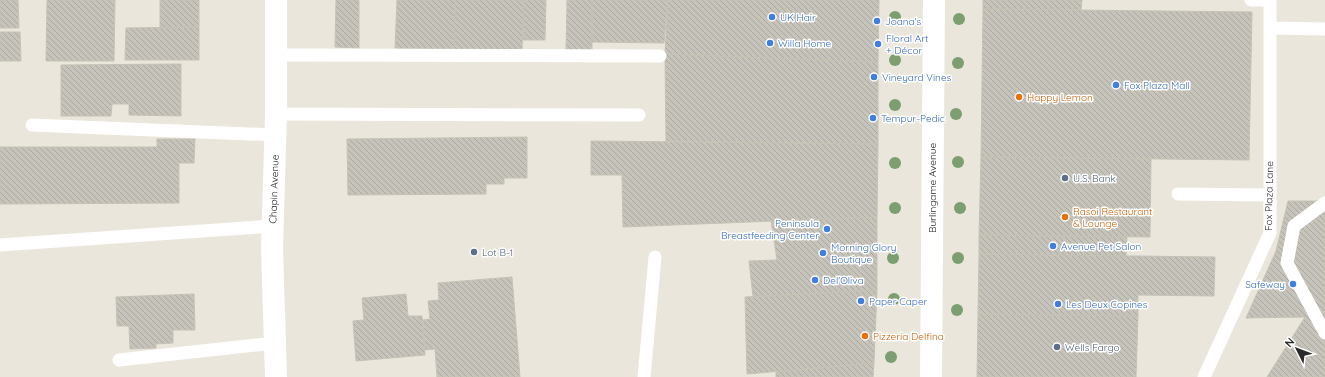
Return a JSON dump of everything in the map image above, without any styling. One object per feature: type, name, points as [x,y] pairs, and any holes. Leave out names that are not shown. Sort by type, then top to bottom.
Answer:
[{"type":"street","name":"Chapin Avenue","points":[[276,0],[276,135],[273,226],[276,377]]},
{"type":"street","name":"Burlingame Avenue","points":[[931,377],[934,0]]},
{"type":"lane","points":[[1251,0],[1270,0]]},
{"type":"lane","name":"Fox Plaza Lane","points":[[1204,377],[1270,233],[1270,0]]},
{"type":"lane","points":[[1270,28],[1325,29]]},
{"type":"lane","points":[[276,56],[660,56]]},
{"type":"lane","points":[[276,114],[639,115]]},
{"type":"lane","points":[[32,125],[276,135]]},
{"type":"lane","points":[[1178,194],[1270,195]]},
{"type":"lane","points":[[1325,203],[1294,226],[1287,263],[1325,333]]},
{"type":"lane","points":[[0,245],[273,226]]},
{"type":"lane","points":[[644,377],[654,257]]},
{"type":"lane","points":[[119,360],[275,343]]},
{"type":"building","points":[[0,0],[18,0],[19,28],[0,28]]},
{"type":"building","points":[[47,0],[115,0],[114,61],[46,61]]},
{"type":"building","points":[[160,0],[199,0],[199,27],[160,28]]},
{"type":"building","points":[[336,0],[359,0],[359,48],[335,47]]},
{"type":"building","points":[[397,0],[455,0],[454,50],[395,48]]},
{"type":"building","points":[[455,0],[524,0],[522,51],[454,50]]},
{"type":"building","points":[[524,0],[546,0],[545,40],[523,40]]},
{"type":"building","points":[[567,0],[592,0],[592,51],[566,50]]},
{"type":"building","points":[[592,0],[668,0],[664,43],[592,42]]},
{"type":"building","points":[[668,0],[879,0],[878,62],[665,54]]},
{"type":"building","points":[[983,0],[1082,0],[1081,10],[983,9]]},
{"type":"building","name":"Fox Plaza Mall","points":[[983,9],[1252,12],[1249,160],[981,157]]},
{"type":"building","points":[[199,27],[199,60],[125,60],[126,28]]},
{"type":"building","points":[[0,32],[20,32],[21,61],[0,61]]},
{"type":"building","points":[[665,54],[878,62],[878,144],[666,141]]},
{"type":"building","points":[[181,64],[181,116],[129,115],[129,104],[112,104],[111,116],[61,116],[61,65]]},
{"type":"building","points":[[527,137],[527,178],[504,178],[504,184],[486,184],[486,194],[348,195],[347,139]]},
{"type":"building","points":[[157,139],[195,139],[194,163],[179,163],[179,203],[0,204],[0,147],[157,147]]},
{"type":"building","points":[[591,141],[878,144],[877,217],[623,227],[622,175],[591,175]]},
{"type":"building","points":[[981,157],[1151,159],[1150,237],[979,235]]},
{"type":"building","name":"Safeway","points":[[1288,201],[1325,201],[1325,377],[1267,377],[1305,317],[1246,318],[1276,251]]},
{"type":"building","points":[[877,217],[877,290],[753,297],[749,261],[777,260],[771,221]]},
{"type":"building","name":"Avenue Pet Salon","points":[[979,235],[1127,237],[1126,256],[979,254]]},
{"type":"building","points":[[979,254],[1215,257],[1214,296],[1138,295],[1138,316],[978,314]]},
{"type":"building","points":[[512,277],[520,377],[437,377],[435,349],[425,350],[423,320],[430,319],[428,301],[439,300],[438,283]]},
{"type":"building","points":[[877,290],[874,363],[747,374],[745,297]]},
{"type":"building","points":[[194,294],[195,330],[173,330],[173,343],[156,344],[156,348],[130,349],[129,326],[117,326],[116,297]]},
{"type":"building","points":[[406,294],[408,316],[422,316],[425,355],[356,361],[353,321],[364,320],[362,298]]},
{"type":"building","name":"Wells Fargo","points":[[978,314],[1138,316],[1136,377],[977,377]]},
{"type":"building","points":[[874,363],[873,377],[776,377],[776,372]]},
{"type":"place","name":"UK Hair","points":[[772,17]]},
{"type":"place","name":"Joana's","points":[[877,21]]},
{"type":"place","name":"Willa Home","points":[[770,43]]},
{"type":"place","name":"Floral Art + Décor","points":[[878,44]]},
{"type":"place","name":"Vineyard Vines","points":[[874,77]]},
{"type":"place","name":"Fox Plaza Mall","points":[[1116,85]]},
{"type":"place","name":"Happy Lemon","points":[[1019,97]]},
{"type":"place","name":"Tempur-Pedic","points":[[873,118]]},
{"type":"place","name":"U.S. Bank","points":[[1065,178]]},
{"type":"place","name":"Rasoi Restaurant & Lounge","points":[[1065,217]]},
{"type":"place","name":"Peninsula Breastfeeding Center","points":[[827,229]]},
{"type":"place","name":"Avenue Pet Salon","points":[[1053,246]]},
{"type":"place","name":"Lot B-1","points":[[474,252]]},
{"type":"place","name":"Morning Glory Boutique","points":[[823,253]]},
{"type":"place","name":"Del'Oliva","points":[[815,280]]},
{"type":"place","name":"Safeway","points":[[1293,284]]},
{"type":"place","name":"Paper Caper","points":[[861,301]]},
{"type":"place","name":"Les Deux Copines","points":[[1058,304]]},
{"type":"place","name":"Pizzeria Delfina","points":[[865,336]]},
{"type":"place","name":"Wells Fargo","points":[[1057,347]]}]
